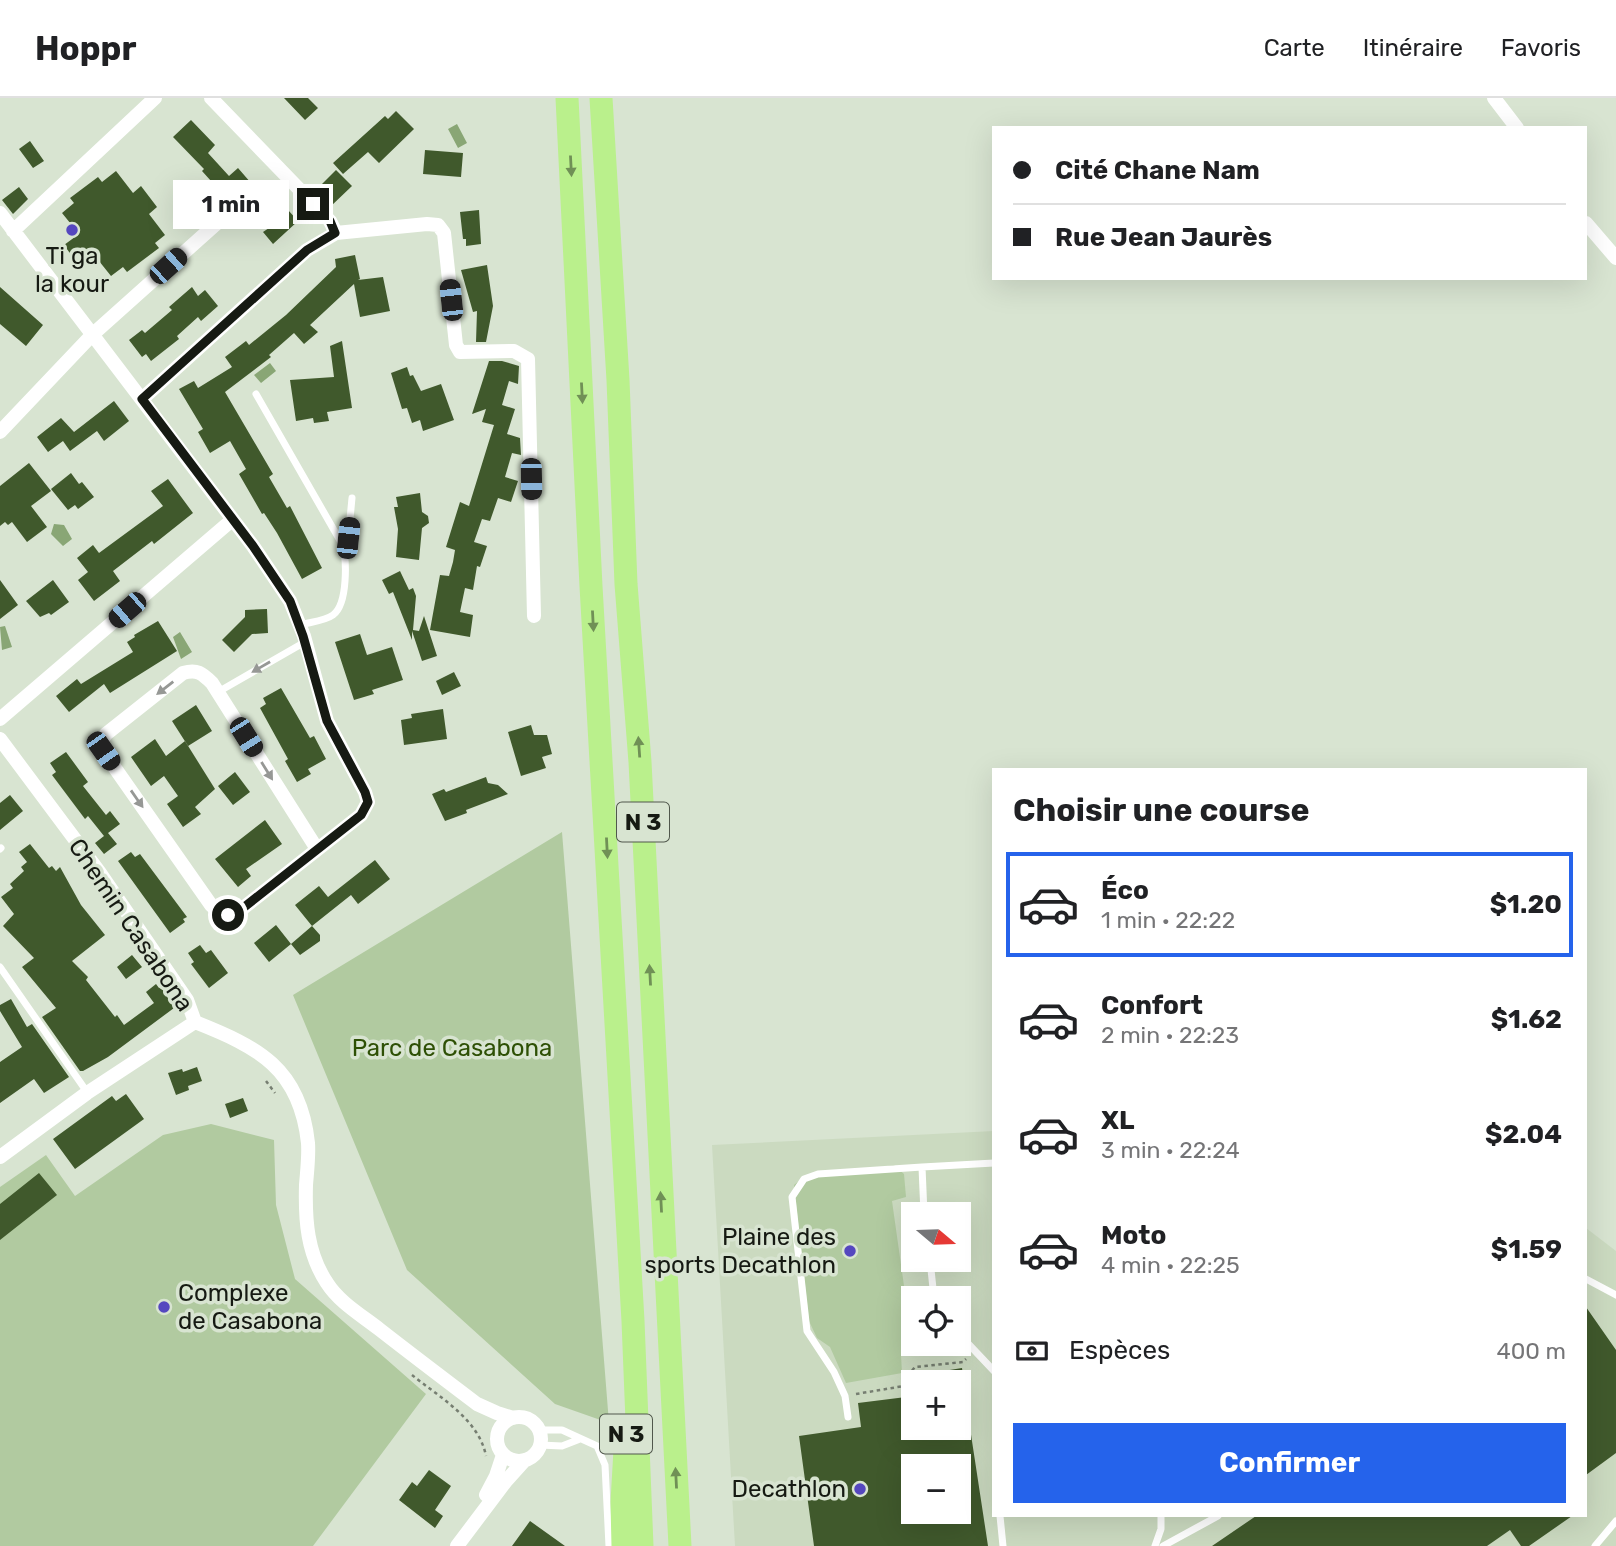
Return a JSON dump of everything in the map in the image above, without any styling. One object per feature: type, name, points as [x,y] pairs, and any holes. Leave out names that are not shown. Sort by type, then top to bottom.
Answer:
[{"type":"highway","name":"N 3","points":[[567,98],[591,586],[633,1321],[642,1546]]},
{"type":"highway","name":"N 3","points":[[601,98],[618,380],[626,584],[640,762],[680,1546]]},
{"type":"highway","name":"N 3","points":[[623,1546],[622,1502],[633,1321]]},
{"type":"street","points":[[13,231],[155,98]]},
{"type":"street","points":[[211,98],[330,221],[335,233]]},
{"type":"street","points":[[1494,98],[1515,126]]},
{"type":"street","points":[[0,213],[142,399],[290,601],[300,625],[327,721],[368,802],[361,815],[238,912],[228,915],[218,912],[211,905],[103,751],[101,742],[106,734],[183,673],[193,670],[203,674],[218,692],[317,849]]},
{"type":"street","points":[[0,432],[92,335],[226,215]]},
{"type":"street","points":[[1587,224],[1616,258]]},
{"type":"street","points":[[142,399],[307,250],[335,233],[438,225],[444,233],[456,345],[460,352],[514,351],[528,359],[534,616]]},
{"type":"street","points":[[0,719],[232,520]]},
{"type":"street","name":"Chemin Casabona","points":[[0,739],[100,873],[187,1000],[195,1023],[88,1093],[0,1157]]},
{"type":"street","points":[[195,1023],[247,1044],[267,1058],[284,1076],[297,1099],[308,1143],[305,1206],[308,1238],[327,1284],[354,1310],[477,1404],[513,1418],[528,1419],[539,1430],[540,1445],[537,1452],[524,1461],[506,1481],[457,1546]]},
{"type":"street","points":[[477,1404],[497,1433]]},
{"type":"street","points":[[513,1418],[500,1426],[496,1441],[503,1455],[509,1460],[524,1461]]},
{"type":"street","points":[[448,1546],[486,1494],[503,1455]]},
{"type":"lane","points":[[256,394],[342,544],[346,557]]},
{"type":"lane","points":[[300,625],[332,616],[340,607],[352,498]]},
{"type":"lane","points":[[218,692],[305,642]]},
{"type":"lane","points":[[2,973],[88,1093]]},
{"type":"lane","points":[[848,1417],[845,1395],[834,1372],[807,1331],[792,1197],[804,1179],[818,1174],[992,1163]]},
{"type":"lane","points":[[922,1167],[923,1202]]},
{"type":"lane","points":[[1587,1280],[1616,1295]]},
{"type":"lane","points":[[971,1345],[992,1369]]},
{"type":"lane","points":[[539,1430],[562,1430],[597,1446],[605,1465],[609,1546]]},
{"type":"lane","points":[[540,1445],[562,1446],[580,1439]]},
{"type":"lane","points":[[1000,1517],[1003,1546]]},
{"type":"lane","points":[[1155,1546],[1161,1530],[1161,1517]]},
{"type":"lane","points":[[1163,1546],[1216,1517]]},
{"type":"lane","points":[[1595,1546],[1616,1521]]},
{"type":"path","points":[[261,1076],[279,1097]]},
{"type":"path","points":[[845,1395],[911,1385],[910,1373],[915,1367],[963,1362],[976,1350]]},
{"type":"path","points":[[406,1371],[469,1421],[484,1443],[485,1471],[496,1476]]},
{"type":"shaded area","points":[[457,124],[467,143],[458,148],[448,129]]},
{"type":"shaded area","points":[[270,363],[276,371],[261,383],[254,375]]},
{"type":"shaded area","points":[[54,524],[64,525],[72,539],[63,546],[51,534]]},
{"type":"shaded area","points":[[5,626],[12,647],[2,650],[0,627]]},
{"type":"shaded area","points":[[180,632],[192,652],[181,659],[173,637]]},
{"type":"shaded area","points":[[992,1131],[992,1517],[1587,1517],[1587,1229],[1616,1251],[1616,1546],[735,1546],[712,1145]]},
{"type":"green space","name":"Parc de Casabona","points":[[562,832],[609,1423],[555,1404],[407,1270],[293,995]]},
{"type":"green space","name":"Complexe de Casabona","points":[[211,1124],[274,1140],[276,1205],[295,1279],[426,1394],[313,1546],[0,1546],[0,1187],[46,1155],[75,1196],[163,1135]]},
{"type":"green space","name":"Plaine des sports Decathlon","points":[[894,1165],[904,1174],[906,1197],[892,1201],[904,1286],[901,1286],[901,1373],[846,1383],[830,1347],[817,1338],[809,1321],[794,1185],[800,1180]]},
{"type":"building","points":[[284,98],[308,98],[318,108],[305,120]]},
{"type":"building","points":[[396,111],[414,129],[379,163],[368,152],[343,174],[333,163],[385,116],[388,119]]},
{"type":"building","points":[[191,120],[215,145],[208,153],[229,176],[238,168],[283,215],[288,210],[298,221],[273,244],[263,232],[269,228],[247,203],[238,211],[202,171],[204,169],[173,137]]},
{"type":"building","points":[[30,141],[44,161],[33,168],[19,149]]},
{"type":"building","points":[[425,150],[463,153],[461,177],[423,174]]},
{"type":"building","points":[[336,170],[352,186],[330,207],[315,191]]},
{"type":"building","points":[[116,171],[133,193],[141,186],[157,207],[149,214],[165,235],[155,243],[159,248],[127,272],[123,267],[111,276],[95,256],[80,267],[64,245],[79,234],[62,213],[74,203],[70,198],[98,177],[102,182]]},
{"type":"building","points":[[19,187],[28,199],[13,214],[2,200]]},
{"type":"building","points":[[479,210],[481,244],[466,246],[460,212]]},
{"type":"building","points":[[355,255],[360,279],[358,280],[383,277],[390,311],[360,317],[354,284],[310,325],[318,332],[304,344],[294,333],[269,355],[271,357],[225,392],[273,474],[269,477],[287,508],[290,506],[322,568],[302,579],[277,533],[264,513],[262,514],[239,474],[246,469],[230,441],[210,453],[198,432],[203,429],[179,389],[194,381],[198,388],[232,367],[225,357],[246,341],[249,345],[286,315],[336,267],[335,259]]},
{"type":"building","points":[[487,265],[493,306],[486,342],[476,342],[477,311],[473,312],[461,270]]},
{"type":"building","points":[[0,287],[43,325],[26,346],[0,324]]},
{"type":"building","points":[[192,287],[198,296],[205,290],[218,306],[201,321],[198,317],[177,336],[179,339],[151,361],[146,354],[142,357],[129,340],[142,330],[145,333],[172,310],[169,307]]},
{"type":"building","points":[[342,341],[352,408],[327,412],[329,421],[314,423],[313,418],[296,421],[290,380],[334,377],[330,346]]},
{"type":"building","points":[[489,361],[502,361],[519,366],[518,384],[509,381],[502,405],[515,409],[507,434],[520,438],[521,455],[512,453],[505,477],[518,481],[511,502],[498,498],[490,521],[482,519],[474,542],[487,546],[480,567],[477,566],[473,590],[465,588],[460,612],[473,615],[470,637],[430,630],[440,575],[449,576],[453,562],[455,550],[446,547],[460,502],[469,506],[494,425],[482,422],[486,409],[472,414]]},
{"type":"building","points":[[407,367],[421,391],[441,384],[454,420],[423,431],[420,420],[412,423],[407,408],[402,409],[391,373]]},
{"type":"building","points":[[114,401],[129,421],[104,441],[97,431],[70,451],[63,441],[48,452],[37,437],[61,418],[74,432]]},
{"type":"building","points":[[29,463],[51,491],[31,506],[47,527],[27,542],[12,522],[8,525],[5,522],[0,526],[0,486]]},
{"type":"building","points":[[71,473],[94,497],[78,509],[75,505],[68,510],[51,489]]},
{"type":"building","points":[[168,479],[193,513],[154,544],[152,541],[113,571],[120,581],[94,601],[78,580],[88,572],[77,558],[93,545],[99,553],[163,506],[151,491]]},
{"type":"building","points":[[420,493],[422,512],[428,516],[429,523],[422,528],[419,560],[396,557],[396,497]]},
{"type":"building","points":[[400,571],[409,590],[413,588],[416,596],[413,630],[419,631],[424,616],[437,656],[422,661],[412,631],[412,640],[393,592],[389,594],[382,580]]},
{"type":"building","points":[[0,580],[18,605],[0,619]]},
{"type":"building","points":[[53,580],[69,602],[51,615],[49,613],[40,617],[26,601]]},
{"type":"building","points":[[267,609],[268,633],[252,634],[234,652],[222,640],[245,617],[245,610]]},
{"type":"building","points":[[158,621],[177,651],[110,693],[104,684],[69,712],[56,696],[77,679],[81,684],[133,652],[127,642]]},
{"type":"building","points":[[360,634],[367,655],[392,647],[403,680],[372,690],[374,694],[354,700],[335,642]]},
{"type":"building","points":[[454,672],[461,686],[442,695],[436,681]]},
{"type":"building","points":[[281,688],[310,738],[314,736],[326,759],[308,769],[311,774],[297,782],[285,761],[288,759],[260,708],[266,704],[263,698]]},
{"type":"building","points":[[196,705],[212,731],[188,746],[172,721]]},
{"type":"building","points":[[443,709],[447,739],[404,745],[401,720],[412,718],[411,714]]},
{"type":"building","points":[[531,725],[534,735],[547,735],[552,754],[542,757],[546,768],[521,776],[508,732]]},
{"type":"building","points":[[155,739],[166,756],[185,741],[215,789],[195,807],[201,814],[183,827],[167,804],[178,796],[164,776],[151,786],[131,757]]},
{"type":"building","points":[[66,752],[88,782],[83,786],[106,815],[110,811],[120,824],[108,833],[117,844],[104,854],[95,843],[104,836],[88,816],[85,819],[52,775],[56,772],[50,763]]},
{"type":"building","points":[[235,772],[250,792],[233,805],[218,786]]},
{"type":"building","points":[[486,777],[488,783],[498,785],[508,794],[445,821],[432,794],[444,789],[446,792]]},
{"type":"building","points":[[10,795],[23,811],[0,830],[0,803]]},
{"type":"building","points":[[265,820],[282,844],[246,869],[251,876],[238,887],[215,859]]},
{"type":"building","points":[[30,844],[49,868],[52,866],[56,871],[60,867],[81,905],[105,935],[72,961],[88,977],[86,980],[115,1017],[117,1015],[124,1025],[154,1003],[146,992],[156,984],[161,987],[174,1008],[108,1057],[83,1071],[80,1071],[42,1017],[56,1008],[22,967],[34,958],[3,926],[14,914],[1,897],[13,888],[10,884],[24,871],[21,867],[27,862],[19,852]]},
{"type":"building","points":[[131,852],[135,857],[140,854],[187,917],[183,919],[185,922],[170,933],[118,861]]},
{"type":"building","points":[[375,860],[390,879],[358,904],[351,895],[312,926],[295,905],[319,886],[328,897]]},
{"type":"building","points":[[276,925],[291,944],[269,962],[254,943]]},
{"type":"building","points":[[312,926],[320,935],[320,941],[300,955],[291,944]]},
{"type":"building","points":[[200,945],[206,953],[211,950],[228,973],[209,988],[191,964],[194,962],[188,953]]},
{"type":"building","points":[[132,955],[142,967],[126,979],[117,967]]},
{"type":"building","points":[[11,999],[27,1027],[32,1024],[69,1077],[44,1093],[34,1079],[0,1103],[0,1062],[22,1047],[0,1011],[0,1005]]},
{"type":"building","points":[[197,1067],[202,1081],[188,1086],[189,1090],[176,1095],[168,1073]]},
{"type":"building","points":[[126,1094],[144,1119],[75,1169],[53,1139],[112,1096],[116,1101]]},
{"type":"building","points":[[243,1098],[248,1111],[230,1118],[225,1104]]},
{"type":"building","points":[[39,1173],[57,1195],[0,1240],[0,1204]]},
{"type":"building","points":[[1587,1308],[1616,1350],[1616,1453],[1587,1474]]},
{"type":"building","name":"Decathlon","points":[[901,1398],[901,1440],[971,1440],[971,1435],[988,1546],[814,1546],[799,1436],[861,1427],[858,1403]]},
{"type":"building","points":[[429,1470],[451,1486],[435,1510],[443,1516],[435,1528],[399,1500],[412,1482],[417,1486]]},
{"type":"building","points":[[1255,1517],[1571,1517],[1529,1546],[1521,1546],[1510,1530],[1487,1546],[1212,1546]]},
{"type":"building","points":[[530,1521],[565,1546],[512,1546]]},
{"type":"place","name":"Ti ga la kour","points":[[72,230]]},
{"type":"place","name":"Plaine des sports Decathlon","points":[[850,1251]]},
{"type":"place","name":"Complexe de Casabona","points":[[164,1307]]},
{"type":"place","name":"Decathlon","points":[[860,1489]]},
{"type":"route","points":[[228,915],[238,912],[361,815],[368,802],[327,721],[303,636],[290,601],[253,546],[142,399],[307,250],[335,233],[330,221],[313,204]]}]
